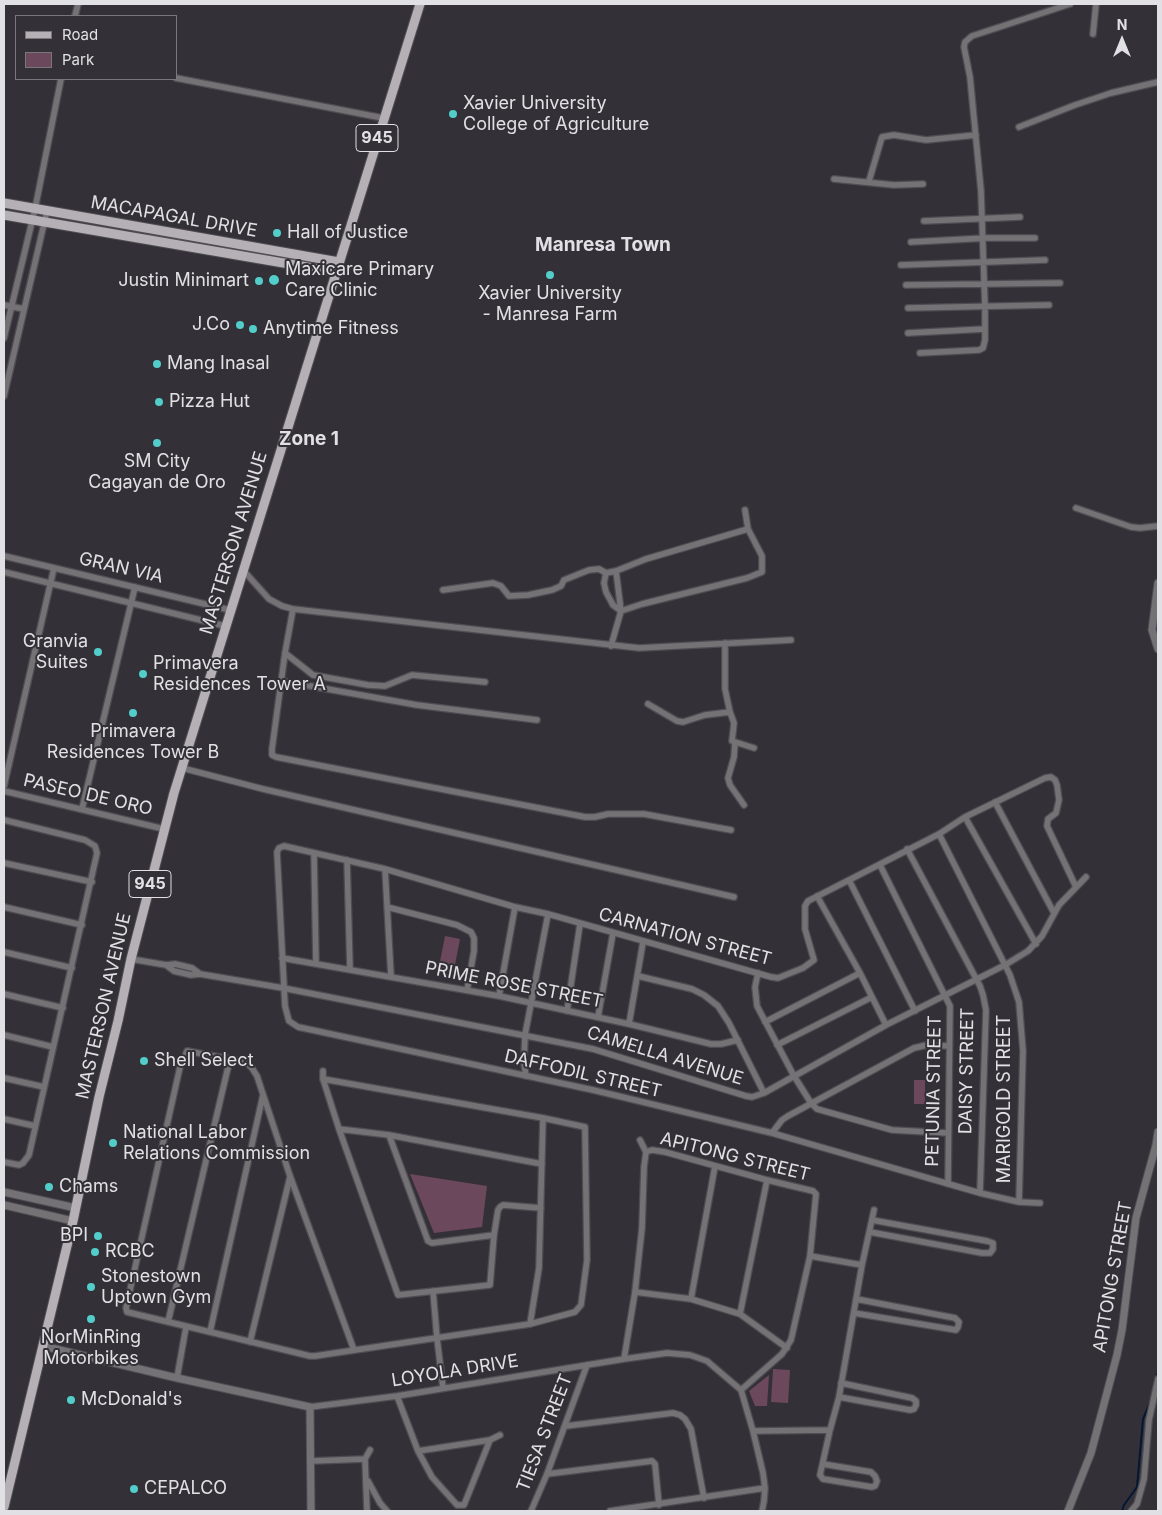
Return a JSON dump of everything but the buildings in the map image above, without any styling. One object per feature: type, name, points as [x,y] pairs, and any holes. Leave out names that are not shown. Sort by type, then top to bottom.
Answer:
[{"type":"main road","name":"MASTERSON AVENUE","points":[[4,1507],[73,1222],[99,1097],[131,959],[164,829],[225,626],[420,4]]},
{"type":"main road","name":"MACAPAGAL DRIVE","points":[[4,203],[339,262]]},
{"type":"main road","name":"MACAPAGAL DRIVE","points":[[4,215],[336,272]]},
{"type":"street","points":[[920,353],[979,350],[983,348],[985,307],[982,218],[976,135],[970,78],[964,47],[965,42],[972,36],[1070,4]]},
{"type":"street","points":[[1093,34],[1096,4]]},
{"type":"street","points":[[178,78],[384,118]]},
{"type":"street","points":[[4,338],[35,209],[61,80]]},
{"type":"street","points":[[1019,127],[1111,93],[1158,82]]},
{"type":"street","points":[[869,182],[882,137],[894,135],[926,140],[976,135]]},
{"type":"street","points":[[834,180],[894,185],[923,184]]},
{"type":"street","points":[[4,396],[47,211]]},
{"type":"street","points":[[924,221],[1020,217]]},
{"type":"street","points":[[910,242],[982,238],[1035,238]]},
{"type":"street","points":[[901,264],[1045,260]]},
{"type":"street","points":[[906,285],[1060,283]]},
{"type":"street","points":[[4,305],[24,309]]},
{"type":"street","points":[[908,308],[1049,305]]},
{"type":"street","points":[[908,333],[985,329]]},
{"type":"street","points":[[1076,508],[1131,527],[1158,526]]},
{"type":"street","points":[[621,611],[760,573],[763,568],[762,556],[748,529],[745,510]]},
{"type":"street","points":[[443,590],[493,583],[502,586],[509,596],[528,595],[552,590],[561,586],[564,580],[589,570],[599,569],[606,573],[616,571],[646,559],[748,529]]},
{"type":"street","name":"GRAN VIA","points":[[4,556],[230,610]]},
{"type":"street","points":[[4,786],[54,568]]},
{"type":"street","points":[[243,570],[269,599],[293,609],[638,648],[791,640]]},
{"type":"street","points":[[611,646],[621,611],[616,571]]},
{"type":"street","name":"GRAN VIA","points":[[4,572],[225,626]]},
{"type":"street","points":[[606,573],[604,583],[606,592],[613,605],[621,611]]},
{"type":"street","points":[[1158,583],[1152,630],[1158,649]]},
{"type":"street","points":[[82,809],[135,587]]},
{"type":"street","points":[[293,609],[285,653],[272,755],[590,818],[608,814],[644,814],[731,830]]},
{"type":"street","points":[[726,643],[725,689],[734,722],[731,739],[754,748]]},
{"type":"street","points":[[285,653],[313,675],[368,685],[385,686],[412,675],[485,682]]},
{"type":"street","points":[[282,681],[417,705],[537,720]]},
{"type":"street","points":[[648,704],[677,721],[683,722],[706,715],[730,712]]},
{"type":"street","points":[[735,742],[734,756],[728,778],[730,785],[744,805]]},
{"type":"street","points":[[182,768],[263,789],[734,897]]},
{"type":"street","name":"CARNATION STREET","points":[[279,848],[284,846],[385,868],[515,907],[548,914],[643,942],[778,978],[796,972],[813,962],[814,958],[805,929],[804,907],[808,901],[939,834],[965,817],[1051,777],[1057,785],[1059,800],[1056,813],[1048,819],[1047,826],[1076,887]]},
{"type":"street","name":"PASEO DE ORO","points":[[4,791],[164,829]]},
{"type":"street","points":[[995,802],[1054,913]]},
{"type":"street","points":[[965,817],[1036,944]]},
{"type":"street","points":[[4,820],[85,840],[95,846],[97,859],[29,1155],[23,1163],[13,1164],[4,1162]]},
{"type":"street","name":"MARIGOLD STREET","points":[[939,834],[1016,987],[1021,1018],[1023,1098],[1019,1202]]},
{"type":"street","name":"DAFFODIL STREET","points":[[279,848],[277,852],[281,905],[283,988],[287,1017],[289,1021],[298,1027],[592,1090],[772,1133],[980,1193],[1019,1202],[1040,1203]]},
{"type":"street","name":"DAISY STREET","points":[[907,849],[983,995],[986,1010],[980,1193]]},
{"type":"street","points":[[314,853],[316,964]]},
{"type":"street","points":[[347,860],[350,970]]},
{"type":"street","points":[[4,863],[92,882]]},
{"type":"street","name":"PETUNIA STREET","points":[[880,865],[945,995],[950,1011],[948,1184]]},
{"type":"street","points":[[385,868],[391,976]]},
{"type":"street","name":"CAMELLA AVENUE","points":[[131,959],[166,965],[174,971],[283,988],[593,1049],[746,1096],[752,1096],[764,1093],[886,1025],[1005,965],[1036,944],[1054,913],[1086,877]]},
{"type":"street","points":[[849,880],[915,1011]]},
{"type":"street","points":[[817,896],[860,972],[886,1025]]},
{"type":"street","points":[[4,907],[82,925]]},
{"type":"street","points":[[388,907],[465,927],[471,932],[475,943],[467,990]]},
{"type":"street","points":[[499,996],[515,907]]},
{"type":"street","points":[[526,1076],[524,1063],[525,1035],[548,914]]},
{"type":"street","points":[[567,1011],[580,924]]},
{"type":"street","points":[[598,1017],[613,933]]},
{"type":"street","points":[[629,1024],[643,942]]},
{"type":"street","points":[[4,952],[72,968]]},
{"type":"street","name":"PRIME ROSE STREET","points":[[282,958],[499,996],[711,1044],[738,1040]]},
{"type":"street","points":[[765,1022],[860,972]]},
{"type":"street","points":[[758,973],[755,987],[757,1006],[794,1076],[811,1103],[822,1111],[883,1128],[948,1133]]},
{"type":"street","points":[[638,976],[692,989],[704,995],[724,1013],[764,1093]]},
{"type":"street","points":[[4,994],[63,1008]]},
{"type":"street","points":[[778,1046],[872,997]]},
{"type":"street","points":[[4,1035],[54,1047]]},
{"type":"street","points":[[772,1133],[782,1120],[914,1048],[928,1045],[949,1046]]},
{"type":"street","points":[[323,1079],[543,1118],[586,1128],[587,1260],[581,1305],[576,1312],[530,1324],[436,1338],[354,1350],[312,1356],[129,1314],[126,1308],[180,1067],[187,1051],[246,1062],[252,1068],[354,1350]]},
{"type":"street","points":[[168,1322],[230,1059]]},
{"type":"street","points":[[323,1071],[323,1079],[339,1130],[396,1293],[401,1295],[490,1285],[498,1210],[503,1205],[541,1208]]},
{"type":"street","points":[[4,1078],[44,1087]]},
{"type":"street","points":[[210,1332],[263,1095]]},
{"type":"street","points":[[530,1324],[539,1268],[543,1118]]},
{"type":"street","points":[[4,1119],[35,1126]]},
{"type":"street","points":[[339,1130],[389,1135],[542,1164]]},
{"type":"street","name":"APITONG STREET","points":[[1068,1511],[1091,1453],[1117,1355],[1122,1330],[1136,1218],[1157,1146],[1158,1132]]},
{"type":"street","points":[[389,1135],[428,1241],[432,1243],[494,1235]]},
{"type":"street","points":[[624,1359],[635,1292],[642,1228],[646,1152],[640,1140]]},
{"type":"street","name":"APITONG STREET","points":[[646,1152],[652,1150],[665,1152],[813,1191],[816,1194],[810,1256]]},
{"type":"street","points":[[690,1299],[715,1166]]},
{"type":"street","points":[[250,1342],[290,1176]]},
{"type":"street","points":[[740,1314],[767,1180]]},
{"type":"street","points":[[4,1192],[76,1208]]},
{"type":"street","points":[[4,1205],[73,1222]]},
{"type":"street","points":[[823,1464],[871,1472],[877,1481],[875,1486],[872,1487],[823,1479],[820,1475],[839,1397],[862,1265],[874,1210]]},
{"type":"street","points":[[870,1232],[982,1253],[990,1253],[992,1249],[992,1244],[987,1241],[872,1220]]},
{"type":"street","points":[[740,1390],[787,1348],[791,1340],[810,1256],[862,1265]]},
{"type":"street","points":[[433,1291],[436,1338],[443,1388]]},
{"type":"street","points":[[635,1292],[690,1299],[740,1314],[787,1348]]},
{"type":"street","points":[[854,1314],[956,1330],[959,1322],[955,1318],[856,1299]]},
{"type":"street","points":[[177,1378],[186,1327]]},
{"type":"street","name":"LOYOLA DRIVE","points":[[43,1346],[310,1407],[397,1396],[667,1353],[698,1357],[715,1367],[740,1390],[753,1430],[765,1488],[762,1511]]},
{"type":"street","name":"TIESA STREET","points":[[531,1511],[566,1426],[587,1365]]},
{"type":"street","points":[[1131,1511],[1137,1504],[1144,1479],[1149,1420],[1158,1379]]},
{"type":"street","points":[[839,1397],[903,1410],[910,1410],[916,1405],[916,1401],[912,1398],[841,1383]]},
{"type":"street","points":[[397,1396],[418,1451],[432,1477],[457,1505],[464,1505],[490,1440]]},
{"type":"street","points":[[310,1407],[311,1511]]},
{"type":"street","points":[[566,1426],[672,1413],[680,1415],[691,1429],[704,1498]]},
{"type":"street","points":[[753,1430],[830,1430]]},
{"type":"street","points":[[418,1451],[490,1440],[500,1435]]},
{"type":"street","points":[[367,1511],[365,1459],[370,1450]]},
{"type":"street","points":[[311,1461],[365,1459]]},
{"type":"street","points":[[547,1474],[652,1462],[655,1464],[659,1504]]},
{"type":"street","points":[[367,1479],[380,1503],[387,1511]]},
{"type":"street","points":[[610,1511],[765,1488]]},
{"type":"green space","points":[[445,936],[460,939],[454,970],[439,967]]},
{"type":"green space","points":[[914,1080],[925,1080],[925,1104],[914,1104]]},
{"type":"green space","points":[[410,1174],[487,1186],[482,1227],[434,1233]]},
{"type":"green space","points":[[773,1369],[790,1370],[788,1403],[771,1402]]},
{"type":"green space","points":[[769,1375],[767,1406],[755,1406],[749,1391]]},
{"type":"waterway","points":[[1156,1379],[1158,1372]]},
{"type":"waterway","points":[[1122,1511],[1137,1487],[1143,1419],[1152,1398]]},
{"type":"place","name":"Xavier University College of Agriculture","points":[[453,114]]},
{"type":"place","name":"Hall of Justice","points":[[277,233]]},
{"type":"place","name":"Xavier University - Manresa Farm","points":[[550,275]]},
{"type":"place","name":"Maxicare Primary Care Clinic","points":[[274,280]]},
{"type":"place","name":"Justin Minimart","points":[[259,281]]},
{"type":"place","name":"J.Co","points":[[240,325]]},
{"type":"place","name":"Anytime Fitness","points":[[253,329]]},
{"type":"place","name":"Mang Inasal","points":[[157,364]]},
{"type":"place","name":"Pizza Hut","points":[[159,402]]},
{"type":"place","name":"SM City Cagayan de Oro","points":[[157,443]]},
{"type":"place","name":"Granvia Suites","points":[[98,652]]},
{"type":"place","name":"Primavera Residences Tower A","points":[[143,674]]},
{"type":"place","name":"Primavera Residences Tower B","points":[[133,713]]},
{"type":"place","name":"Shell Select","points":[[144,1061]]},
{"type":"place","name":"National Labor Relations Commission","points":[[113,1143]]},
{"type":"place","name":"Chams","points":[[49,1187]]},
{"type":"place","name":"BPI","points":[[98,1236]]},
{"type":"place","name":"RCBC","points":[[95,1252]]},
{"type":"place","name":"Stonestown Uptown Gym","points":[[91,1287]]},
{"type":"place","name":"NorMinRing Motorbikes","points":[[91,1319]]},
{"type":"place","name":"McDonald's","points":[[71,1400]]},
{"type":"place","name":"CEPALCO","points":[[134,1489]]},
{"type":"district","name":"Manresa Town","points":[[603,245]]},
{"type":"district","name":"Zone 1","points":[[309,439]]}]
